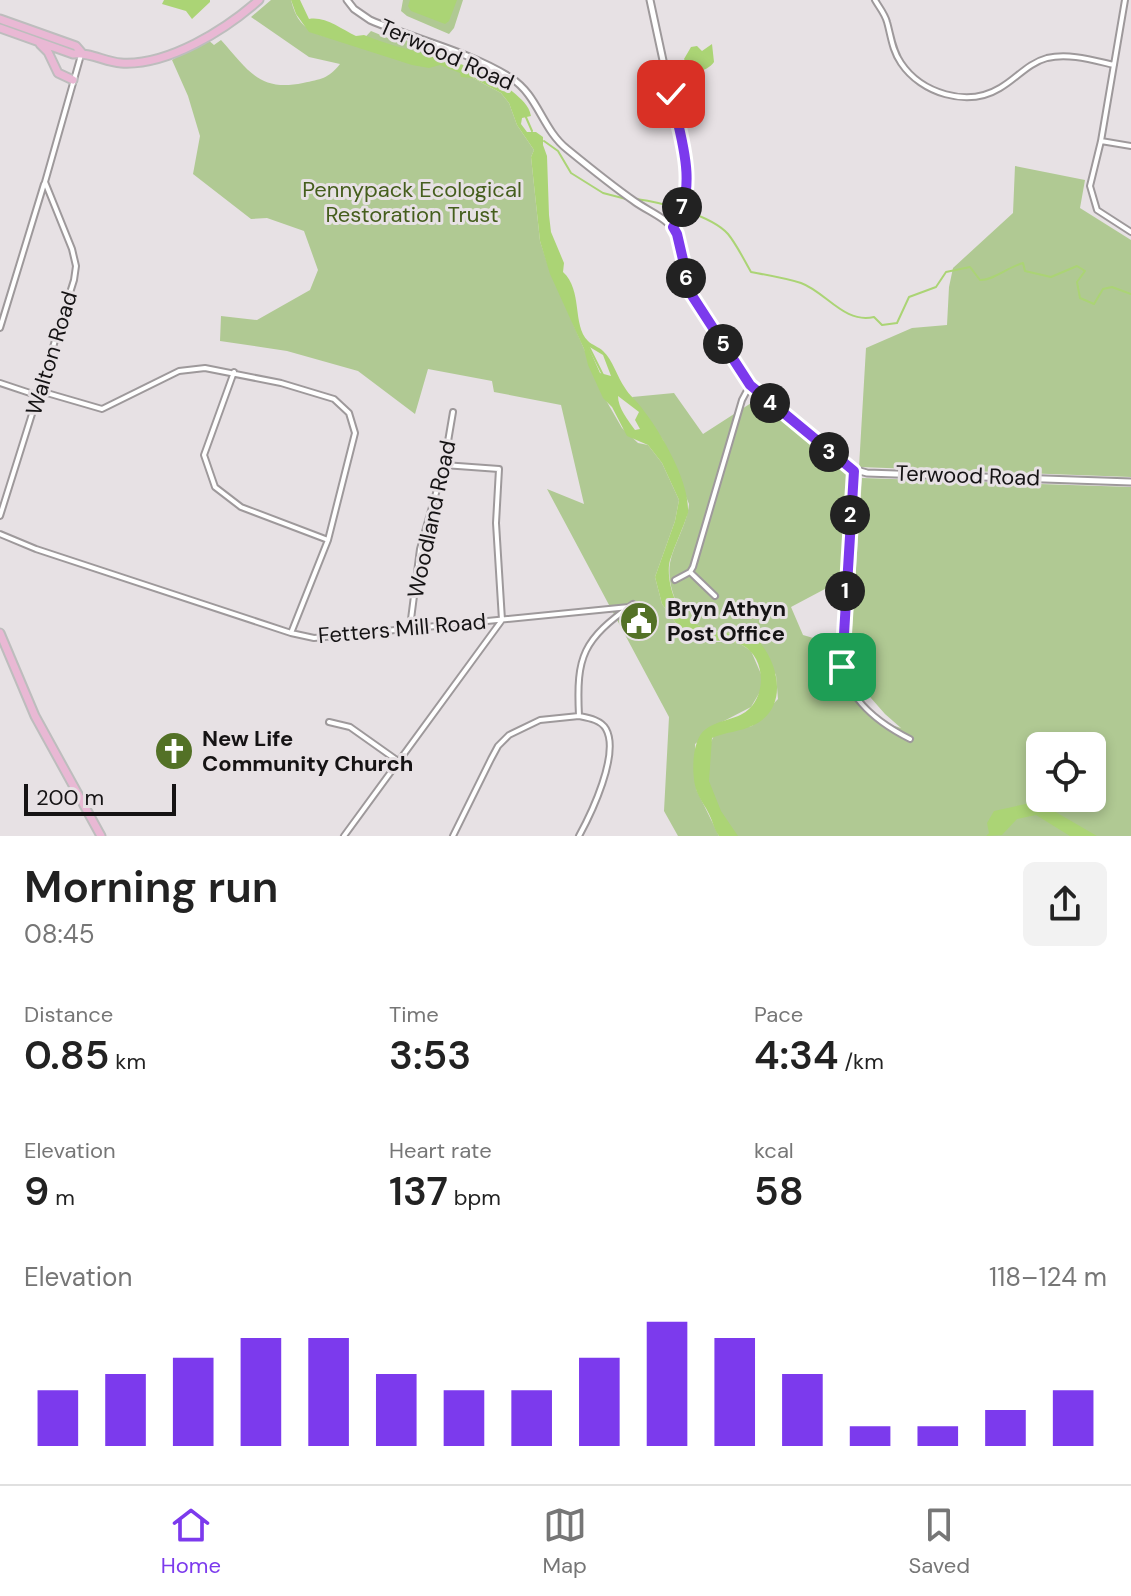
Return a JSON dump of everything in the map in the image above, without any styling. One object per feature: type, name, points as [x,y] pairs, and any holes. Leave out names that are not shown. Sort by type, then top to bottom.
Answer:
[{"type":"main road","points":[[0,28],[73,54],[82,53],[120,63],[165,58],[190,46],[259,0]]},
{"type":"main road","points":[[0,19],[76,46],[82,53]]},
{"type":"main road","points":[[35,41],[48,52],[58,73],[73,80]]},
{"type":"main road","points":[[0,633],[35,716],[101,836]]},
{"type":"street","name":"Terwood Road","points":[[347,0],[370,20],[486,66],[519,83],[559,142],[628,197],[673,227]]},
{"type":"street","points":[[650,0],[685,158],[683,204],[673,227],[691,294],[750,385],[854,471],[841,648],[843,674],[847,685],[874,716],[910,739]]},
{"type":"street","points":[[875,0],[887,20],[899,60],[913,79],[932,90],[959,97],[978,97],[997,90],[1042,59],[1062,55],[1114,65]]},
{"type":"street","points":[[1125,0],[1101,141],[1090,186],[1092,199],[1102,215],[1131,232]]},
{"type":"street","points":[[0,328],[82,53]]},
{"type":"street","points":[[1101,141],[1131,146]]},
{"type":"street","name":"Walton Road","points":[[0,516],[76,266],[45,182]]},
{"type":"street","points":[[0,383],[102,409],[179,371],[205,368],[234,372],[334,399],[349,413],[355,433],[328,540],[291,633]]},
{"type":"street","points":[[234,372],[204,455],[215,487],[241,507],[328,540]]},
{"type":"street","points":[[675,580],[690,572],[742,400],[750,385]]},
{"type":"street","name":"Woodland Road","points":[[410,627],[420,549],[444,465],[453,412]]},
{"type":"street","points":[[344,836],[502,620],[496,523],[499,469],[444,465]]},
{"type":"street","name":"Terwood Road","points":[[854,471],[1131,482]]},
{"type":"street","name":"Fetters Mill Road","points":[[0,534],[36,549],[291,633],[318,638],[631,606],[597,632],[585,649],[577,686],[579,716]]},
{"type":"street","points":[[690,572],[715,596]]},
{"type":"street","points":[[453,836],[498,746],[509,735],[540,720],[579,716],[590,718],[605,728],[609,755],[602,787],[579,836]]},
{"type":"street","points":[[329,722],[350,727],[398,761]]},
{"type":"street","points":[[93,836],[96,827]]},
{"type":"green space","name":"Pennypack Ecological Restoration Trust","points":[[271,0],[291,0],[301,22],[308,29],[325,36],[357,46],[371,31],[388,38],[390,34],[439,53],[473,78],[501,93],[509,103],[517,125],[534,150],[531,157],[540,241],[549,268],[607,402],[622,428],[638,443],[648,445],[662,463],[679,500],[675,521],[655,577],[662,604],[687,638],[742,645],[751,651],[761,674],[761,690],[751,707],[722,722],[695,744],[696,789],[719,836],[678,836],[664,811],[669,717],[547,489],[584,504],[561,405],[494,392],[492,381],[428,369],[415,414],[358,371],[287,351],[220,341],[221,316],[257,320],[310,290],[318,270],[304,231],[267,218],[251,219],[193,174],[200,136],[188,96],[172,60],[207,39],[214,45],[221,40],[247,69],[275,84],[303,83],[332,73],[340,64],[309,57],[251,17]]},
{"type":"green space","points":[[403,0],[463,0],[449,34],[407,16],[401,11]]},
{"type":"green space","points":[[1015,166],[1085,180],[1080,208],[1131,240],[1131,477],[859,467],[866,348],[912,328],[947,325],[953,268],[1013,213]]},
{"type":"green space","points":[[674,393],[703,434],[762,396],[854,471],[840,581],[791,607],[803,635],[837,645],[846,684],[879,721],[901,728],[849,673],[862,478],[1131,487],[1131,836],[724,836],[708,785],[709,747],[715,734],[752,726],[778,699],[776,675],[753,635],[697,625],[688,619],[675,599],[669,568],[689,504],[663,440],[632,397]]},
{"type":"shaded area","points":[[164,0],[210,2],[192,19],[186,11],[162,4]]},
{"type":"shaded area","points":[[291,0],[300,0],[309,19],[327,21],[356,36],[364,35],[478,71],[513,92],[528,109],[531,116],[522,118],[521,124],[527,132],[536,132],[543,137],[551,232],[564,263],[563,272],[573,288],[583,334],[606,355],[627,391],[657,429],[684,486],[688,513],[669,564],[674,597],[688,618],[706,629],[753,635],[769,656],[774,669],[777,695],[766,717],[749,727],[712,738],[709,781],[721,811],[738,836],[719,836],[717,833],[697,792],[695,749],[706,729],[750,708],[759,693],[759,665],[742,645],[687,638],[662,604],[655,577],[675,521],[679,500],[662,463],[648,445],[627,436],[612,407],[603,398],[588,365],[584,349],[550,274],[540,241],[531,157],[534,150],[517,125],[509,103],[501,93],[440,65],[429,68],[412,65],[309,32],[296,14]],"holes":[[[588,346],[603,355],[611,376],[600,373]],[[618,396],[639,412],[635,420],[640,429],[635,430]]]},
{"type":"shaded area","points":[[410,0],[457,0],[445,24],[411,11],[408,6]]},
{"type":"shaded area","points":[[712,44],[714,62],[703,70],[690,70],[684,59],[691,47],[697,46],[702,51]]},
{"type":"shaded area","points":[[1026,804],[1026,812],[1056,812],[1097,836],[1070,836],[1036,815],[1017,819],[1002,835],[986,836],[989,833],[987,823],[994,811]]},
{"type":"waterway","points":[[525,115],[532,131]]},
{"type":"waterway","points":[[544,141],[558,151],[571,173],[603,193],[630,200]]},
{"type":"waterway","points":[[636,199],[671,206],[710,221],[728,234],[751,272],[801,283],[844,312],[863,318],[874,317],[882,325],[897,323],[909,297],[936,287],[946,272],[970,267],[980,280],[1023,263],[1025,271],[1051,277],[1077,266],[1085,271],[1077,282],[1080,298],[1094,304],[1103,289],[1112,287],[1131,294]]},
{"type":"waterway","points":[[588,345],[603,375]]},
{"type":"place","name":"Bryn Athyn Post Office","points":[[639,621]]},
{"type":"place","name":"New Life Community Church","points":[[174,751]]},
{"type":"route","points":[[671,94],[687,174],[680,214],[673,227],[691,294],[752,388],[854,471],[842,667]]}]
